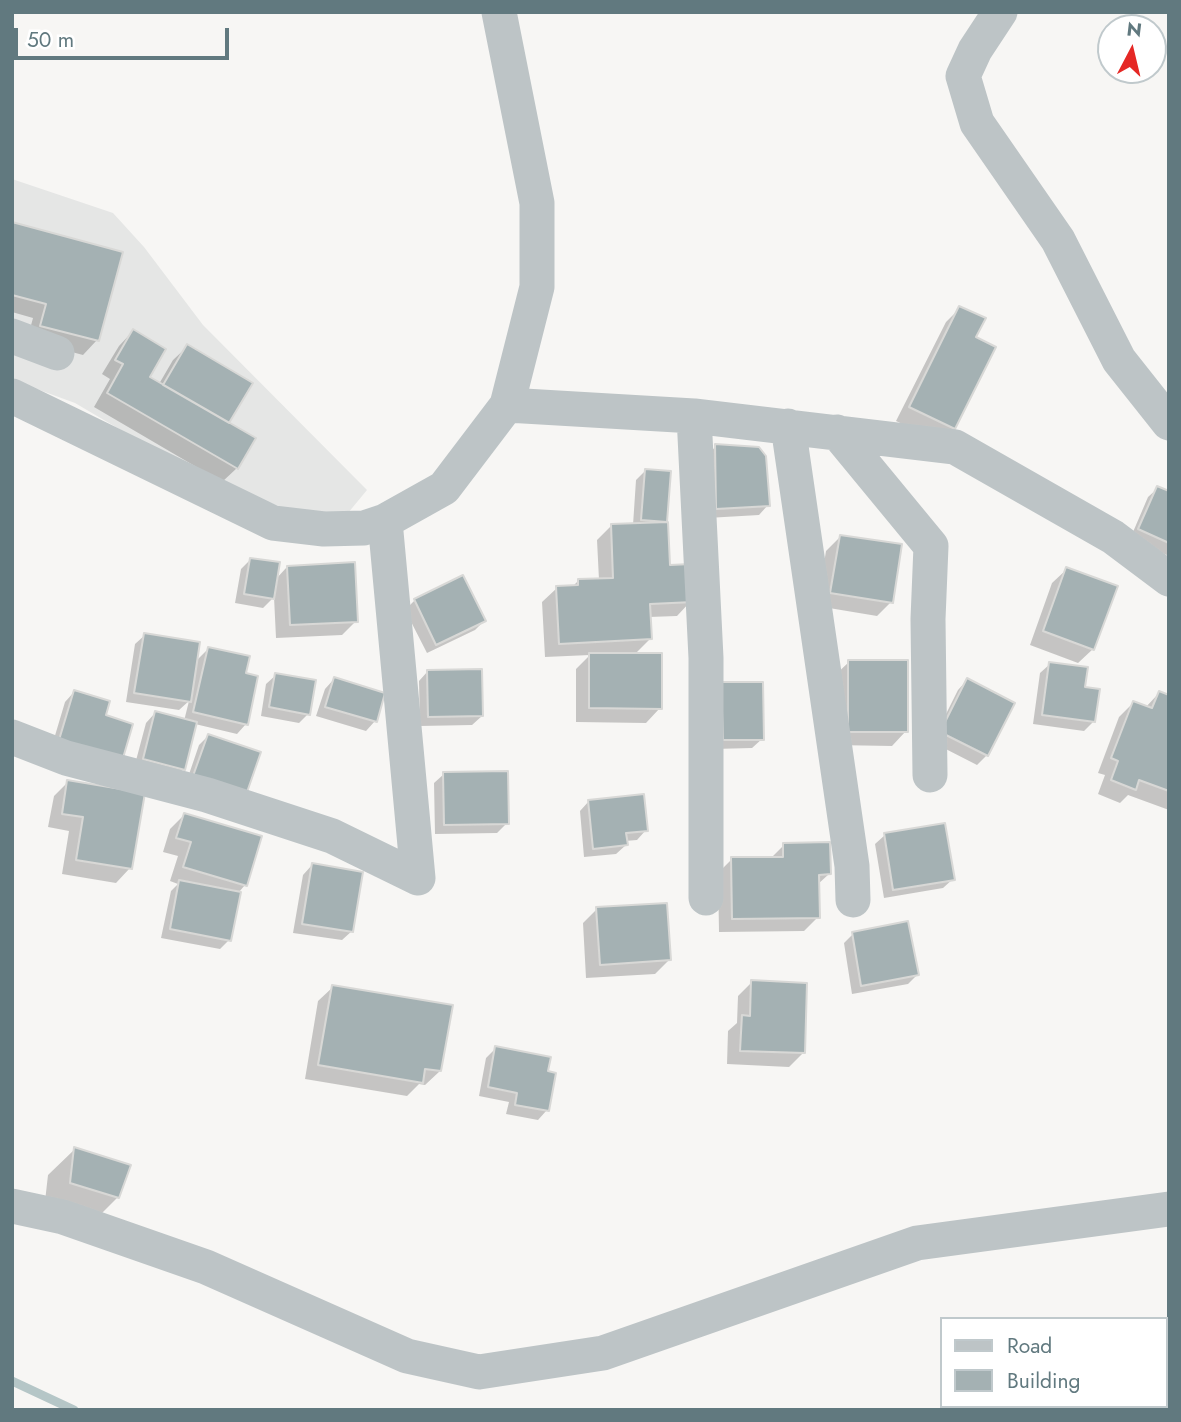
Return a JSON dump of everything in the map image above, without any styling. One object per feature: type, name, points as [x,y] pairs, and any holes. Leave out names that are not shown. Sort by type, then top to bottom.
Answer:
[{"type":"street","points":[[12,396],[273,523],[324,530],[364,528],[385,521],[444,488],[507,405],[537,287],[537,203],[499,12]]},
{"type":"street","points":[[1000,12],[975,50],[963,76],[977,123],[1058,240],[1119,360],[1169,423]]},
{"type":"street","points":[[12,336],[57,353]]},
{"type":"street","points":[[507,405],[694,416],[955,447],[1113,537],[1169,579]]},
{"type":"street","points":[[694,416],[706,658],[706,898]]},
{"type":"street","points":[[789,426],[852,866],[853,900]]},
{"type":"street","points":[[837,432],[931,547],[928,619],[930,775]]},
{"type":"street","points":[[12,737],[66,758],[207,794],[332,836],[418,878],[385,521]]},
{"type":"street","points":[[12,1206],[63,1217],[206,1267],[407,1356],[479,1372],[603,1353],[917,1243],[1169,1209]]},
{"type":"shaded area","points":[[12,179],[113,213],[144,247],[203,325],[367,490],[348,513],[291,511],[194,473],[75,403],[12,380]]},
{"type":"building","points":[[12,222],[123,252],[99,341],[40,326],[46,304],[12,295]]},
{"type":"building","points":[[959,306],[986,318],[976,337],[996,347],[955,429],[909,407]]},
{"type":"building","points":[[133,329],[166,349],[150,377],[256,438],[238,469],[107,393],[123,364],[115,360]]},
{"type":"building","points":[[187,344],[253,383],[229,423],[163,385]]},
{"type":"building","points":[[715,444],[759,447],[766,456],[770,506],[716,509]]},
{"type":"building","points":[[645,469],[671,471],[667,522],[641,520]]},
{"type":"building","points":[[1157,486],[1169,491],[1169,543],[1138,529]]},
{"type":"building","points":[[668,522],[670,565],[691,564],[693,602],[650,604],[652,639],[559,644],[556,586],[578,585],[578,579],[613,578],[611,524]]},
{"type":"building","points":[[840,535],[902,544],[893,603],[830,593]]},
{"type":"building","points":[[250,558],[280,562],[274,599],[244,594]]},
{"type":"building","points":[[355,562],[358,622],[290,625],[287,566]]},
{"type":"building","points":[[1066,567],[1118,586],[1094,650],[1043,631]]},
{"type":"building","points":[[463,575],[486,621],[436,645],[414,599]]},
{"type":"building","points":[[144,633],[200,642],[191,702],[134,693]]},
{"type":"building","points":[[208,647],[250,656],[246,673],[258,676],[248,725],[193,712]]},
{"type":"building","points":[[589,653],[662,653],[662,709],[589,708]]},
{"type":"building","points":[[848,660],[908,660],[908,732],[848,732]]},
{"type":"building","points":[[1049,662],[1088,667],[1085,687],[1100,689],[1095,722],[1042,715]]},
{"type":"building","points":[[482,669],[483,716],[428,717],[427,670]]},
{"type":"building","points":[[275,673],[316,680],[310,715],[269,707]]},
{"type":"building","points":[[334,677],[385,693],[377,722],[325,707]]},
{"type":"building","points":[[967,678],[1015,703],[988,756],[940,732]]},
{"type":"building","points":[[721,682],[763,682],[764,740],[723,740]]},
{"type":"building","points":[[74,690],[110,701],[106,715],[133,724],[123,758],[59,740]]},
{"type":"building","points":[[1159,691],[1169,695],[1169,791],[1139,780],[1136,790],[1111,780],[1118,761],[1111,758],[1133,701],[1152,708]]},
{"type":"building","points":[[155,711],[197,722],[185,770],[143,759]]},
{"type":"building","points":[[208,734],[261,752],[246,795],[193,776]]},
{"type":"building","points":[[508,771],[509,824],[444,825],[443,772]]},
{"type":"building","points":[[67,780],[145,793],[132,869],[76,860],[83,817],[62,814]]},
{"type":"building","points":[[644,794],[648,831],[626,833],[628,845],[593,849],[588,800]]},
{"type":"building","points":[[184,813],[262,836],[247,886],[183,867],[191,842],[176,838]]},
{"type":"building","points":[[945,823],[955,880],[893,890],[884,833]]},
{"type":"building","points":[[830,842],[831,874],[819,875],[820,918],[732,919],[731,857],[783,857],[783,843]]},
{"type":"building","points":[[312,863],[363,872],[353,932],[302,924]]},
{"type":"building","points":[[179,880],[241,892],[231,941],[170,929]]},
{"type":"building","points":[[667,903],[671,960],[600,965],[596,907]]},
{"type":"building","points":[[908,921],[919,975],[861,986],[852,932]]},
{"type":"building","points":[[751,980],[807,983],[805,1053],[740,1051],[742,1015],[750,1016]]},
{"type":"building","points":[[332,985],[453,1005],[441,1071],[425,1069],[423,1083],[318,1065]]},
{"type":"building","points":[[495,1046],[551,1057],[548,1071],[556,1073],[549,1111],[515,1105],[517,1093],[488,1087]]},
{"type":"building","points":[[74,1147],[131,1165],[119,1198],[70,1183]]},
{"type":"waterway","points":[[12,1381],[74,1410]]}]
